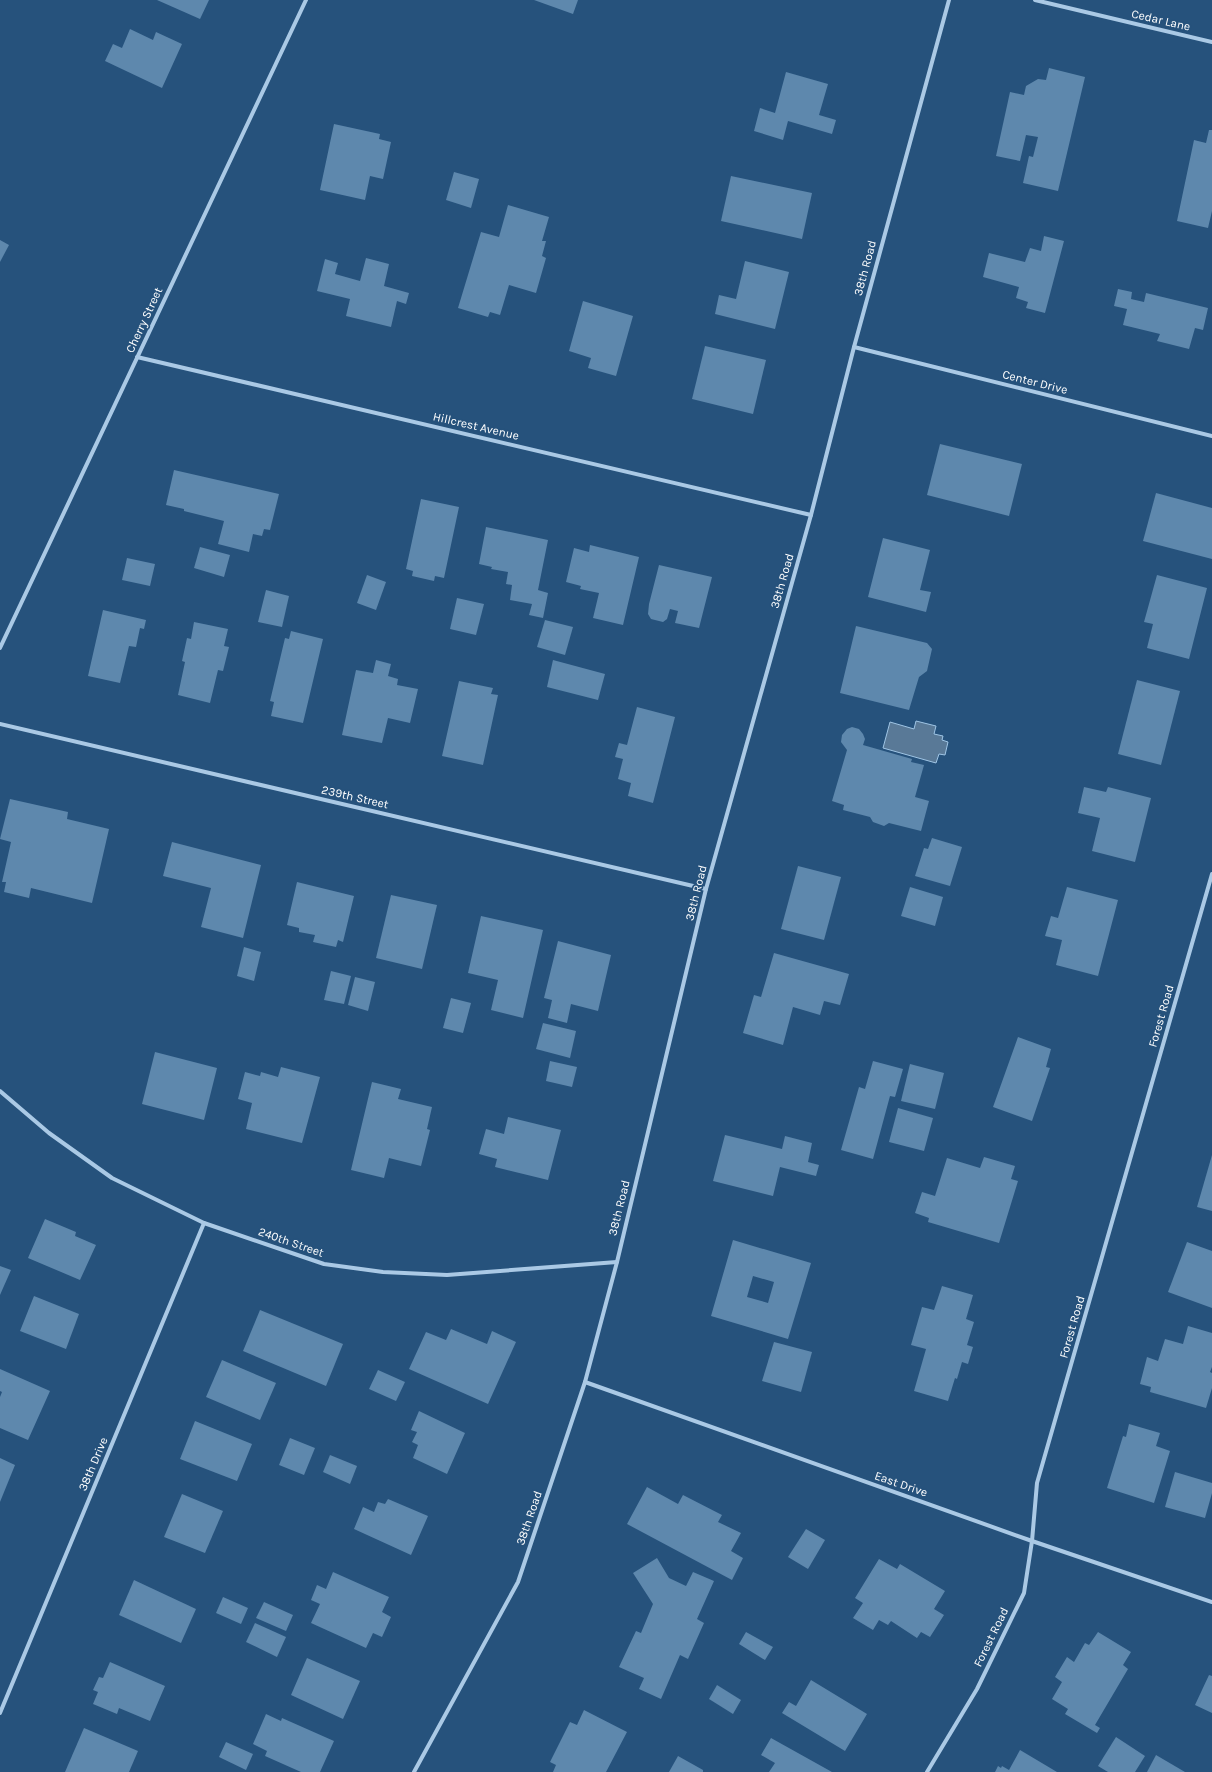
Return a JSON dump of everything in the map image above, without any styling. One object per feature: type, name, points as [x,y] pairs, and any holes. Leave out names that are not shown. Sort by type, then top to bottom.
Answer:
[{"type":"street","name":"Cherry Street","points":[[0,648],[306,0]]},
{"type":"street","name":"38th Road","points":[[414,1772],[518,1582],[585,1382],[616,1262],[706,890],[811,515],[854,347],[949,0]]},
{"type":"street","name":"Cedar Lane","points":[[1035,0],[1212,42]]},
{"type":"street","name":"Center Drive","points":[[854,347],[1212,436]]},
{"type":"street","name":"Hillcrest Avenue","points":[[137,357],[811,515]]},
{"type":"street","name":"239th Street","points":[[0,724],[706,890]]},
{"type":"street","name":"Forest Road","points":[[927,1772],[977,1689],[1024,1593],[1032,1541],[1037,1483],[1212,874]]},
{"type":"street","name":"240th Street","points":[[0,1091],[49,1134],[112,1178],[204,1223],[324,1264],[383,1272],[447,1275],[616,1262]]},
{"type":"street","name":"38th Drive","points":[[0,1713],[204,1223]]},
{"type":"street","name":"East Drive","points":[[585,1382],[1032,1541],[1212,1602]]},
{"type":"water","points":[[916,721],[936,726],[934,734],[943,736],[942,740],[948,742],[945,755],[939,754],[936,763],[883,748],[890,722],[914,729]]},
{"type":"building","points":[[157,0],[209,0],[200,19]]},
{"type":"building","points":[[534,0],[578,0],[573,14]]},
{"type":"building","points":[[130,29],[153,40],[156,32],[182,44],[162,88],[105,61],[113,44],[122,48]]},
{"type":"building","points":[[1049,68],[1085,77],[1058,191],[1023,183],[1029,156],[1033,157],[1038,137],[1026,135],[1020,161],[996,156],[1010,92],[1024,95],[1026,86],[1038,79],[1046,80]]},
{"type":"building","points":[[786,72],[828,84],[819,115],[836,120],[832,134],[788,121],[783,140],[754,131],[760,108],[775,113]]},
{"type":"building","points":[[334,124],[380,134],[379,139],[391,142],[383,179],[370,176],[365,200],[320,190]]},
{"type":"building","points":[[1209,130],[1212,130],[1212,211],[1208,228],[1177,221],[1194,140],[1206,143]]},
{"type":"building","points":[[454,172],[479,179],[471,208],[446,200]]},
{"type":"building","points":[[731,176],[812,193],[802,239],[721,221]]},
{"type":"building","points":[[508,205],[549,217],[542,241],[546,241],[542,256],[546,258],[536,293],[509,285],[500,315],[490,312],[488,317],[458,308],[481,232],[499,237]]},
{"type":"building","points":[[1044,236],[1064,241],[1045,313],[1026,308],[1028,302],[1016,298],[1019,287],[983,277],[989,253],[1025,262],[1030,248],[1041,251]]},
{"type":"building","points":[[0,240],[9,245],[0,262]]},
{"type":"building","points":[[366,258],[389,264],[384,286],[409,293],[406,304],[397,301],[391,327],[346,316],[350,299],[317,291],[325,259],[338,263],[335,274],[360,281]]},
{"type":"building","points":[[745,261],[789,272],[775,329],[715,314],[719,295],[736,299]]},
{"type":"building","points":[[1118,289],[1132,292],[1131,299],[1144,302],[1146,293],[1208,308],[1203,330],[1195,328],[1189,349],[1157,341],[1160,334],[1123,325],[1127,309],[1114,306]]},
{"type":"building","points":[[583,301],[633,316],[616,376],[588,368],[591,358],[569,351]]},
{"type":"building","points":[[705,346],[766,360],[753,414],[692,399]]},
{"type":"building","points":[[940,444],[1022,464],[1009,516],[927,495]]},
{"type":"building","points":[[174,470],[279,494],[270,530],[264,529],[262,536],[253,534],[249,552],[218,544],[224,521],[166,505]]},
{"type":"building","points":[[1156,493],[1212,508],[1212,559],[1143,541]]},
{"type":"building","points":[[421,499],[459,507],[444,578],[435,576],[434,581],[412,576],[413,571],[406,569]]},
{"type":"building","points":[[486,527],[548,540],[538,590],[548,593],[543,618],[529,615],[532,604],[510,600],[512,585],[506,584],[508,572],[491,569],[492,567],[479,564]]},
{"type":"building","points":[[883,538],[930,550],[920,590],[931,592],[926,612],[868,597]]},
{"type":"building","points":[[590,545],[639,557],[623,625],[593,618],[599,593],[580,589],[581,586],[566,582],[574,548],[589,552]]},
{"type":"building","points":[[200,547],[230,555],[224,577],[194,568]]},
{"type":"building","points":[[127,558],[155,564],[150,586],[122,580]]},
{"type":"building","points":[[659,565],[712,577],[699,628],[675,623],[678,611],[670,609],[667,619],[663,622],[651,619],[648,614],[649,604]]},
{"type":"building","points":[[367,575],[386,582],[376,610],[357,603]]},
{"type":"building","points":[[1157,575],[1207,588],[1189,659],[1147,648],[1153,624],[1144,622]]},
{"type":"building","points":[[266,590],[289,596],[282,627],[258,622]]},
{"type":"building","points":[[457,598],[484,604],[476,635],[450,629]]},
{"type":"building","points":[[103,610],[146,620],[144,629],[140,628],[136,647],[129,646],[120,683],[88,676]]},
{"type":"building","points":[[545,620],[573,627],[565,655],[537,647]]},
{"type":"building","points":[[194,622],[228,629],[224,646],[229,647],[223,671],[218,670],[210,703],[178,695],[185,662],[182,661],[187,638],[191,639]]},
{"type":"building","points":[[856,626],[927,643],[932,649],[927,671],[919,677],[909,710],[840,693]]},
{"type":"building","points":[[291,631],[323,639],[303,723],[271,716],[274,702],[270,701],[285,638],[289,639]]},
{"type":"building","points":[[376,660],[391,664],[388,676],[398,679],[397,685],[418,689],[410,723],[388,718],[382,743],[342,735],[356,670],[373,673]]},
{"type":"building","points":[[553,660],[605,674],[598,700],[547,687]]},
{"type":"building","points":[[1137,680],[1180,691],[1161,765],[1118,754]]},
{"type":"building","points":[[459,681],[493,688],[491,694],[498,695],[483,765],[442,756]]},
{"type":"building","points":[[637,707],[675,717],[653,803],[628,796],[631,783],[618,779],[623,759],[615,757],[619,743],[627,745]]},
{"type":"building","points":[[852,727],[859,729],[863,734],[865,739],[863,745],[912,759],[911,762],[924,765],[915,797],[929,801],[921,831],[889,823],[884,826],[873,822],[870,817],[843,810],[844,805],[832,801],[847,750],[841,742],[842,735],[847,729]]},
{"type":"building","points":[[1084,787],[1106,792],[1108,787],[1151,798],[1135,862],[1092,851],[1100,818],[1078,813]]},
{"type":"building","points":[[10,799],[68,812],[67,819],[109,829],[92,903],[31,888],[29,898],[4,892],[6,882],[2,882],[11,842],[0,839]]},
{"type":"building","points":[[932,838],[962,847],[950,886],[915,876],[924,848],[928,849]]},
{"type":"building","points":[[172,842],[261,865],[243,938],[201,927],[211,888],[163,876]]},
{"type":"building","points":[[798,866],[841,877],[824,940],[781,929]]},
{"type":"building","points":[[297,882],[354,896],[343,942],[338,940],[336,947],[313,942],[315,935],[299,932],[299,928],[287,925]]},
{"type":"building","points":[[910,887],[943,897],[935,926],[901,916]]},
{"type":"building","points":[[1067,887],[1118,900],[1098,976],[1056,965],[1062,940],[1045,936],[1051,916],[1058,918]]},
{"type":"building","points":[[391,895],[437,905],[422,969],[376,958]]},
{"type":"building","points":[[481,916],[543,930],[523,1018],[491,1010],[498,980],[468,973]]},
{"type":"building","points":[[558,941],[611,955],[598,1011],[571,1004],[567,1023],[548,1018],[552,1000],[544,998]]},
{"type":"building","points":[[244,947],[261,952],[254,981],[237,976]]},
{"type":"building","points":[[774,953],[849,974],[840,1005],[824,1001],[820,1015],[793,1007],[783,1045],[743,1033],[754,995],[761,997]]},
{"type":"building","points":[[331,971],[351,976],[344,1004],[324,1000]]},
{"type":"building","points":[[355,977],[375,982],[368,1011],[348,1005]]},
{"type":"building","points":[[451,998],[471,1003],[463,1033],[443,1028]]},
{"type":"building","points":[[543,1023],[576,1031],[570,1058],[536,1049]]},
{"type":"building","points":[[1018,1037],[1051,1049],[1046,1067],[1050,1068],[1032,1121],[993,1107]]},
{"type":"building","points":[[155,1052],[217,1068],[204,1120],[142,1104]]},
{"type":"building","points":[[550,1061],[577,1067],[572,1087],[546,1081]]},
{"type":"building","points":[[873,1061],[903,1069],[895,1097],[890,1096],[873,1159],[841,1150],[859,1087],[865,1089]]},
{"type":"building","points":[[910,1064],[944,1073],[935,1109],[901,1101]]},
{"type":"building","points":[[281,1067],[320,1077],[302,1143],[246,1129],[252,1103],[238,1099],[245,1072],[260,1076],[261,1072],[278,1077]]},
{"type":"building","points":[[372,1082],[401,1089],[398,1099],[432,1107],[427,1129],[430,1130],[421,1166],[389,1158],[384,1178],[351,1170]]},
{"type":"building","points":[[898,1108],[933,1118],[924,1151],[889,1142]]},
{"type":"building","points":[[508,1117],[561,1130],[548,1180],[495,1167],[497,1159],[479,1154],[486,1129],[504,1134]]},
{"type":"building","points":[[725,1135],[782,1149],[785,1136],[812,1143],[808,1162],[819,1165],[816,1176],[780,1167],[773,1196],[713,1181]]},
{"type":"building","points":[[1212,1155],[1212,1211],[1197,1207]]},
{"type":"building","points":[[984,1157],[1015,1166],[1011,1179],[1018,1181],[999,1243],[928,1222],[929,1218],[915,1213],[922,1192],[935,1196],[947,1158],[980,1168]]},
{"type":"building","points":[[45,1219],[76,1232],[75,1236],[96,1245],[80,1280],[28,1258]]},
{"type":"building","points":[[733,1240],[811,1263],[788,1339],[711,1316]],"holes":[[[753,1276],[774,1282],[768,1303],[747,1297]]]},
{"type":"building","points":[[1187,1242],[1212,1251],[1212,1308],[1168,1292]]},
{"type":"building","points":[[0,1266],[11,1270],[0,1295]]},
{"type":"building","points":[[942,1286],[973,1295],[966,1319],[974,1322],[967,1345],[973,1347],[968,1364],[962,1362],[948,1401],[914,1391],[926,1349],[911,1345],[922,1307],[934,1310]]},
{"type":"building","points":[[34,1296],[79,1314],[66,1349],[20,1331]]},
{"type":"building","points":[[260,1310],[343,1344],[326,1386],[243,1351]]},
{"type":"building","points":[[1188,1326],[1212,1333],[1212,1367],[1210,1372],[1212,1373],[1212,1388],[1206,1408],[1150,1392],[1151,1387],[1140,1384],[1147,1357],[1158,1361],[1165,1339],[1183,1344]]},
{"type":"building","points":[[451,1329],[487,1344],[492,1331],[516,1342],[488,1404],[409,1369],[426,1332],[446,1340]]},
{"type":"building","points":[[774,1342],[812,1352],[801,1392],[762,1381]]},
{"type":"building","points":[[222,1360],[276,1383],[260,1420],[206,1397]]},
{"type":"building","points":[[0,1369],[50,1391],[28,1440],[0,1428],[0,1397],[2,1392],[0,1391]]},
{"type":"building","points":[[378,1370],[405,1382],[396,1401],[369,1389]]},
{"type":"building","points":[[419,1411],[465,1433],[447,1474],[413,1458],[418,1445],[412,1442],[417,1432],[411,1430]]},
{"type":"building","points":[[195,1421],[252,1444],[237,1481],[180,1459]]},
{"type":"building","points":[[1129,1424],[1160,1433],[1156,1446],[1170,1451],[1154,1503],[1107,1488],[1123,1436],[1126,1437]]},
{"type":"building","points":[[290,1438],[315,1448],[304,1475],[279,1465]]},
{"type":"building","points":[[330,1455],[357,1466],[350,1484],[323,1472]]},
{"type":"building","points":[[0,1458],[15,1465],[0,1502]]},
{"type":"building","points":[[1175,1472],[1212,1483],[1212,1493],[1205,1518],[1165,1507]]},
{"type":"building","points":[[647,1487],[678,1504],[683,1495],[722,1515],[718,1522],[741,1533],[731,1551],[743,1558],[732,1580],[627,1524]]},
{"type":"building","points":[[182,1494],[223,1511],[205,1553],[164,1537]]},
{"type":"building","points":[[388,1499],[428,1516],[411,1555],[354,1529],[363,1507],[374,1512],[378,1502],[385,1504]]},
{"type":"building","points":[[806,1529],[825,1540],[808,1569],[788,1557]]},
{"type":"building","points":[[657,1558],[669,1578],[686,1586],[693,1572],[714,1581],[697,1619],[704,1623],[688,1659],[680,1655],[661,1699],[639,1689],[644,1678],[619,1667],[636,1631],[641,1633],[653,1604],[633,1573]]},
{"type":"building","points":[[879,1559],[897,1569],[900,1564],[945,1591],[934,1609],[944,1615],[930,1637],[921,1632],[917,1638],[891,1621],[888,1625],[879,1620],[873,1630],[853,1618],[863,1603],[855,1598]]},
{"type":"building","points":[[333,1572],[389,1597],[382,1612],[391,1617],[382,1637],[373,1633],[366,1648],[311,1623],[320,1604],[311,1600],[317,1585],[326,1589]]},
{"type":"building","points":[[134,1580],[196,1609],[181,1643],[119,1615]]},
{"type":"building","points":[[223,1597],[248,1608],[241,1624],[216,1613]]},
{"type":"building","points":[[264,1602],[293,1615],[286,1631],[256,1618]]},
{"type":"building","points":[[255,1623],[286,1637],[277,1657],[246,1642]]},
{"type":"building","points":[[746,1632],[773,1647],[765,1660],[739,1644]]},
{"type":"building","points":[[1098,1632],[1131,1652],[1123,1665],[1128,1669],[1095,1725],[1100,1728],[1097,1733],[1065,1714],[1068,1709],[1052,1699],[1062,1682],[1055,1677],[1067,1657],[1074,1662],[1085,1643],[1089,1645]]},
{"type":"building","points":[[307,1658],[360,1681],[343,1719],[291,1695]]},
{"type":"building","points":[[110,1662],[165,1686],[150,1721],[119,1708],[117,1714],[93,1704],[98,1692],[93,1690],[99,1677],[103,1678]]},
{"type":"building","points":[[1209,1675],[1212,1676],[1212,1713],[1195,1705]]},
{"type":"building","points":[[811,1680],[867,1714],[845,1751],[782,1713],[789,1702],[796,1706]]},
{"type":"building","points":[[717,1685],[741,1700],[733,1714],[709,1699]]},
{"type":"building","points":[[584,1710],[627,1732],[606,1772],[553,1772],[556,1765],[550,1762],[570,1722],[577,1725]]},
{"type":"building","points":[[266,1714],[281,1721],[282,1718],[334,1741],[320,1772],[301,1772],[265,1756],[267,1751],[253,1744]]},
{"type":"building","points":[[84,1728],[138,1751],[129,1772],[65,1772]]},
{"type":"building","points":[[1116,1737],[1145,1756],[1135,1772],[1108,1772],[1098,1766]]},
{"type":"building","points":[[771,1738],[832,1772],[769,1772],[775,1763],[761,1755]]},
{"type":"building","points":[[226,1742],[253,1754],[246,1770],[219,1757]]},
{"type":"building","points":[[1020,1750],[1057,1772],[995,1772],[998,1766],[1001,1768],[1002,1766],[1009,1770]]},
{"type":"building","points":[[1156,1755],[1185,1772],[1147,1772]]},
{"type":"building","points":[[678,1756],[703,1770],[703,1772],[669,1772]]}]
